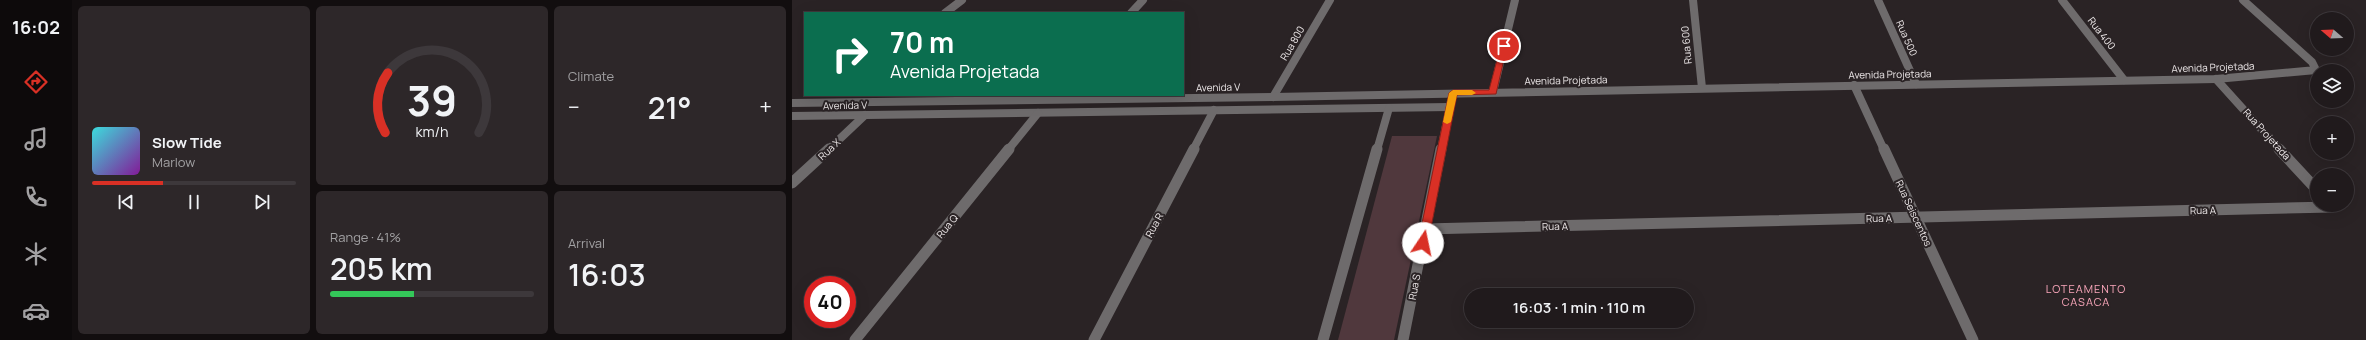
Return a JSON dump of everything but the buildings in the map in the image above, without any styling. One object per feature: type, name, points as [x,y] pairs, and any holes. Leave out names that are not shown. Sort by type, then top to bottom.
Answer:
[{"type":"street","points":[[946,12],[962,0]]},
{"type":"street","points":[[1132,12],[1143,0]]},
{"type":"street","name":"Rua 800","points":[[1273,97],[1330,0]]},
{"type":"street","points":[[1493,92],[1515,0]]},
{"type":"street","name":"Rua 600","points":[[1693,0],[1702,88]]},
{"type":"street","name":"Rua 500","points":[[1878,0],[1916,84]]},
{"type":"street","name":"Rua 400","points":[[2062,0],[2124,80]]},
{"type":"street","name":"Avenida Projetada","points":[[1453,93],[2216,79],[2312,72],[2316,70],[2312,62],[2243,0]]},
{"type":"street","name":"Rua Projetada","points":[[2216,79],[2310,182]]},
{"type":"street","name":"Rua Seiscentos","points":[[1854,85],[1973,340]]},
{"type":"street","name":"Avenida V","points":[[792,103],[1051,98],[1273,97],[1453,93]]},
{"type":"street","name":"Rua S","points":[[1403,340],[1453,93]]},
{"type":"street","points":[[827,103],[837,96]]},
{"type":"street","name":"Avenida V","points":[[792,116],[1450,107]]},
{"type":"street","points":[[1323,340],[1389,108]]},
{"type":"street","name":"Rua R","points":[[1094,340],[1214,110]]},
{"type":"street","name":"Rua Q","points":[[855,340],[1038,113]]},
{"type":"street","name":"Rua X","points":[[792,183],[865,115]]},
{"type":"street","name":"Rua A","points":[[1425,229],[2310,207]]},
{"type":"shaded area","points":[[1392,136],[1437,136],[1394,340],[1338,340]]},
{"type":"slow traffic","points":[[1447,122],[1453,93],[1472,93]]},
{"type":"district","name":"LOTEAMENTO CASACA","points":[[2086,294]]},
{"type":"route","points":[[1423,243],[1453,93],[1493,92],[1504,46]]}]
